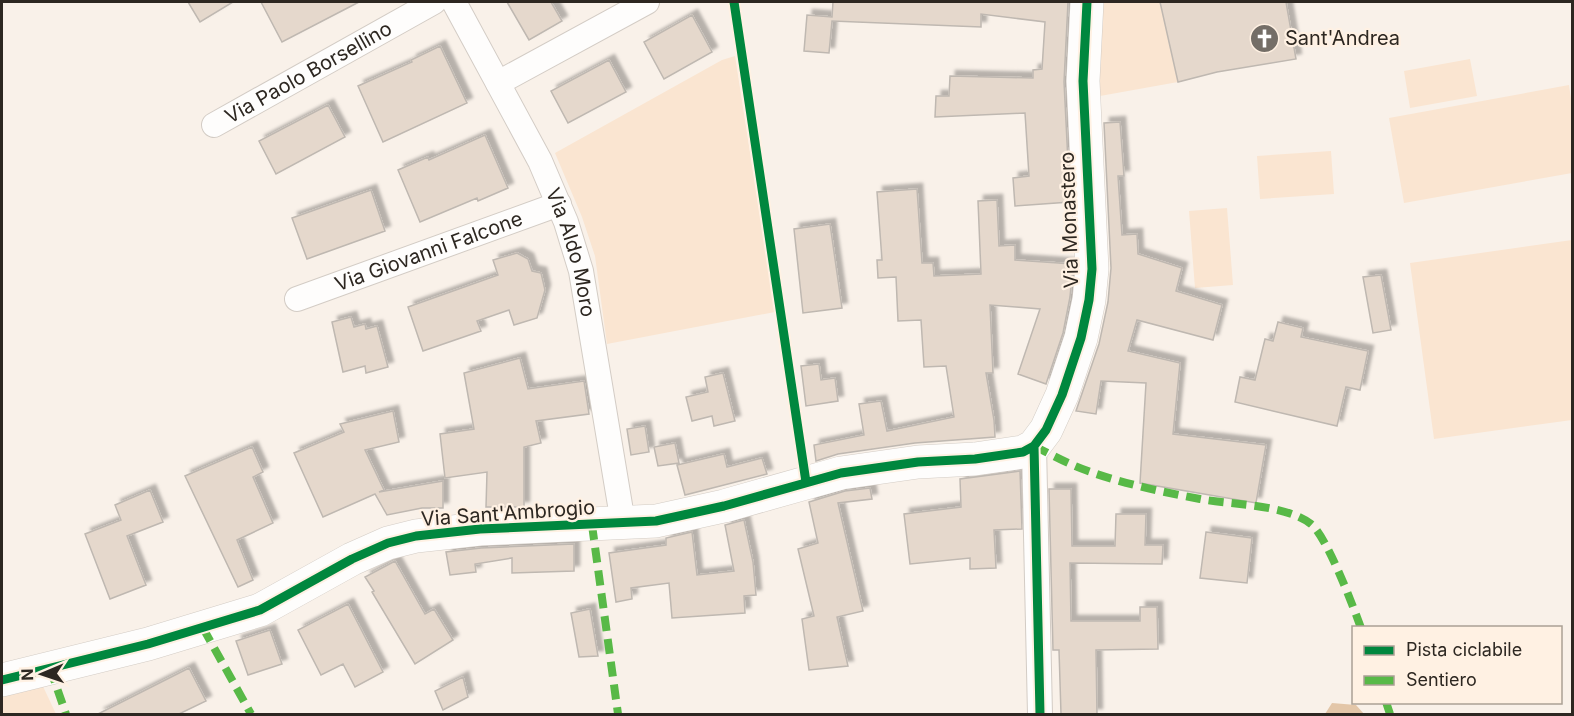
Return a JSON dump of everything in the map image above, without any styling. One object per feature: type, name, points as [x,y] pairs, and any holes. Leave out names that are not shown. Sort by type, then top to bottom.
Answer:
[{"type":"street","name":"Via Paolo Borsellino","points":[[214,125],[434,2]]},
{"type":"street","name":"Via Aldo Moro","points":[[454,2],[540,161],[566,222],[581,271],[623,523]]},
{"type":"street","points":[[498,83],[647,2]]},
{"type":"street","name":"Via Monastero","points":[[1034,446],[1046,430],[1062,395],[1081,339],[1089,300],[1092,269],[1083,81],[1087,2]]},
{"type":"street","name":"Via Giovanni Falcone","points":[[297,299],[559,204]]},
{"type":"street","points":[[1034,446],[1040,714]]},
{"type":"street","name":"Via Sant'Ambrogio","points":[[2,680],[148,644],[260,610],[352,559],[388,543],[416,536],[480,529],[656,521],[724,506],[841,473],[918,462],[975,459],[1023,452],[1034,446]]},
{"type":"shaded area","points":[[1099,2],[1161,2],[1178,82],[1100,96]]},
{"type":"shaded area","points":[[735,56],[775,312],[607,344],[595,256],[582,217],[555,153],[722,60]]},
{"type":"shaded area","points":[[1470,59],[1477,96],[1410,108],[1404,71]]},
{"type":"shaded area","points":[[1569,85],[1572,106],[1572,173],[1404,203],[1389,118]]},
{"type":"shaded area","points":[[1331,151],[1334,194],[1260,199],[1257,156]]},
{"type":"shaded area","points":[[1227,208],[1233,285],[1195,288],[1189,211]]},
{"type":"shaded area","points":[[1572,240],[1572,420],[1434,439],[1410,263]]},
{"type":"shaded area","points":[[40,680],[56,714],[2,714],[2,690]]},
{"type":"shaded area","points":[[1332,703],[1356,705],[1364,714],[1325,714]]},
{"type":"building","points":[[188,2],[233,2],[200,22]]},
{"type":"building","points":[[261,2],[359,2],[282,42]]},
{"type":"building","points":[[507,2],[551,2],[562,21],[529,40]]},
{"type":"building","points":[[833,2],[1068,2],[1064,82],[1070,202],[1015,206],[1013,178],[1029,176],[1025,113],[935,117],[936,96],[949,96],[950,76],[1033,78],[1033,70],[1042,69],[1045,22],[981,14],[981,27],[832,21],[829,53],[804,51],[807,15],[832,17]]},
{"type":"building","points":[[1160,2],[1286,2],[1296,59],[1217,72],[1178,82]]},
{"type":"building","points":[[692,15],[712,52],[664,79],[644,42]]},
{"type":"building","points":[[440,46],[467,103],[383,142],[358,86],[412,62],[411,60]]},
{"type":"building","points":[[609,60],[626,92],[568,123],[551,91]]},
{"type":"building","points":[[328,105],[345,137],[276,174],[259,141]]},
{"type":"building","points":[[1120,122],[1124,176],[1118,176],[1122,235],[1137,234],[1138,254],[1182,268],[1176,291],[1222,305],[1213,340],[1137,320],[1128,351],[1180,363],[1173,434],[1266,445],[1256,503],[1140,483],[1146,383],[1101,381],[1096,414],[1076,411],[1099,344],[1108,302],[1111,268],[1104,123]]},
{"type":"building","points":[[485,135],[508,188],[478,201],[477,198],[420,222],[398,170],[428,157],[429,160]]},
{"type":"building","points":[[917,189],[922,263],[933,263],[934,276],[981,274],[978,201],[997,200],[999,246],[1015,245],[1015,260],[1073,264],[1063,333],[1046,384],[1018,374],[1040,309],[990,305],[993,373],[986,373],[995,437],[915,443],[838,454],[816,461],[814,445],[864,435],[859,404],[881,401],[887,431],[954,417],[946,366],[924,367],[921,320],[898,321],[896,277],[878,278],[877,260],[882,260],[877,192]]},
{"type":"building","points":[[371,190],[385,231],[307,259],[292,218]]},
{"type":"building","points":[[830,224],[842,308],[803,313],[794,229]]},
{"type":"building","points":[[517,253],[528,259],[532,271],[541,273],[545,290],[537,318],[514,325],[509,310],[477,321],[481,331],[423,351],[408,307],[498,275],[493,260]]},
{"type":"building","points":[[1381,275],[1391,330],[1373,333],[1363,277]]},
{"type":"building","points":[[351,317],[354,327],[365,324],[366,329],[377,326],[388,367],[366,373],[365,366],[343,372],[332,322]]},
{"type":"building","points":[[1278,322],[1303,328],[1301,337],[1368,351],[1360,390],[1346,387],[1337,426],[1235,402],[1240,377],[1255,380],[1265,339],[1273,341]]},
{"type":"building","points":[[520,358],[528,389],[584,381],[589,414],[536,421],[541,443],[524,447],[524,507],[486,507],[487,472],[445,478],[440,434],[474,429],[464,373]]},
{"type":"building","points":[[819,364],[821,380],[835,378],[838,401],[806,406],[801,366]]},
{"type":"building","points":[[723,373],[735,421],[714,426],[712,416],[692,421],[686,397],[708,392],[705,377]]},
{"type":"building","points":[[393,411],[399,442],[365,450],[384,490],[379,492],[443,481],[443,508],[422,508],[387,515],[375,494],[323,517],[294,453],[344,432],[340,424]]},
{"type":"building","points":[[645,426],[649,452],[631,455],[627,429]]},
{"type":"building","points":[[675,443],[679,463],[658,466],[654,447]]},
{"type":"building","points":[[252,447],[263,472],[253,477],[273,523],[237,540],[253,580],[238,587],[185,476]]},
{"type":"building","points":[[724,454],[727,467],[762,458],[767,474],[685,495],[677,465]]},
{"type":"building","points":[[1020,471],[1022,529],[994,530],[996,568],[970,569],[970,558],[910,564],[904,514],[961,507],[960,479]]},
{"type":"building","points":[[870,488],[872,499],[838,503],[863,611],[837,617],[848,666],[809,670],[802,619],[814,616],[798,549],[818,543],[809,502],[845,491]]},
{"type":"building","points":[[1049,489],[1071,489],[1072,546],[1115,546],[1116,514],[1146,514],[1145,545],[1163,545],[1162,564],[1070,563],[1071,621],[1140,621],[1140,607],[1157,607],[1158,649],[1096,650],[1097,714],[1061,714],[1059,650],[1053,650]]},
{"type":"building","points":[[150,490],[163,522],[127,536],[146,585],[110,599],[85,534],[121,520],[115,505]]},
{"type":"building","points":[[744,520],[753,562],[756,595],[744,596],[745,613],[672,618],[669,583],[631,588],[632,599],[616,602],[609,553],[666,545],[666,538],[692,532],[697,575],[734,571],[725,525]]},
{"type":"building","points":[[1206,532],[1252,538],[1247,583],[1200,578]]},
{"type":"building","points":[[574,544],[574,571],[512,573],[512,558],[475,564],[476,572],[450,575],[446,552],[481,548]]},
{"type":"building","points":[[395,561],[425,614],[434,609],[453,640],[415,664],[365,577]]},
{"type":"building","points":[[348,604],[383,672],[355,687],[343,664],[321,675],[298,630]]},
{"type":"building","points":[[590,609],[598,656],[579,657],[571,613]]},
{"type":"building","points":[[270,630],[282,664],[248,675],[236,641]]},
{"type":"building","points":[[189,668],[206,701],[179,714],[98,714]]},
{"type":"building","points":[[463,677],[468,697],[443,710],[435,691]]},
{"type":"marked path","points":[[1034,446],[1081,469],[1130,484],[1200,499],[1258,506],[1300,517],[1311,524],[1324,543],[1360,626]]},
{"type":"marked path","points":[[592,525],[618,714]]},
{"type":"marked path","points":[[203,628],[251,714]]},
{"type":"marked path","points":[[50,668],[66,714]]},
{"type":"marked path","points":[[1387,704],[1390,714]]},
{"type":"cycle path","points":[[734,2],[806,482]]},
{"type":"cycle path","points":[[1040,714],[1034,446],[1046,430],[1062,395],[1081,338],[1089,300],[1092,269],[1083,81],[1087,2]]},
{"type":"cycle path","points":[[2,680],[148,644],[260,610],[352,559],[388,543],[416,536],[480,529],[656,521],[724,506],[841,473],[918,462],[975,459],[1023,452],[1034,446]]},
{"type":"place","name":"Sant'Andrea","points":[[1264,38]]}]
